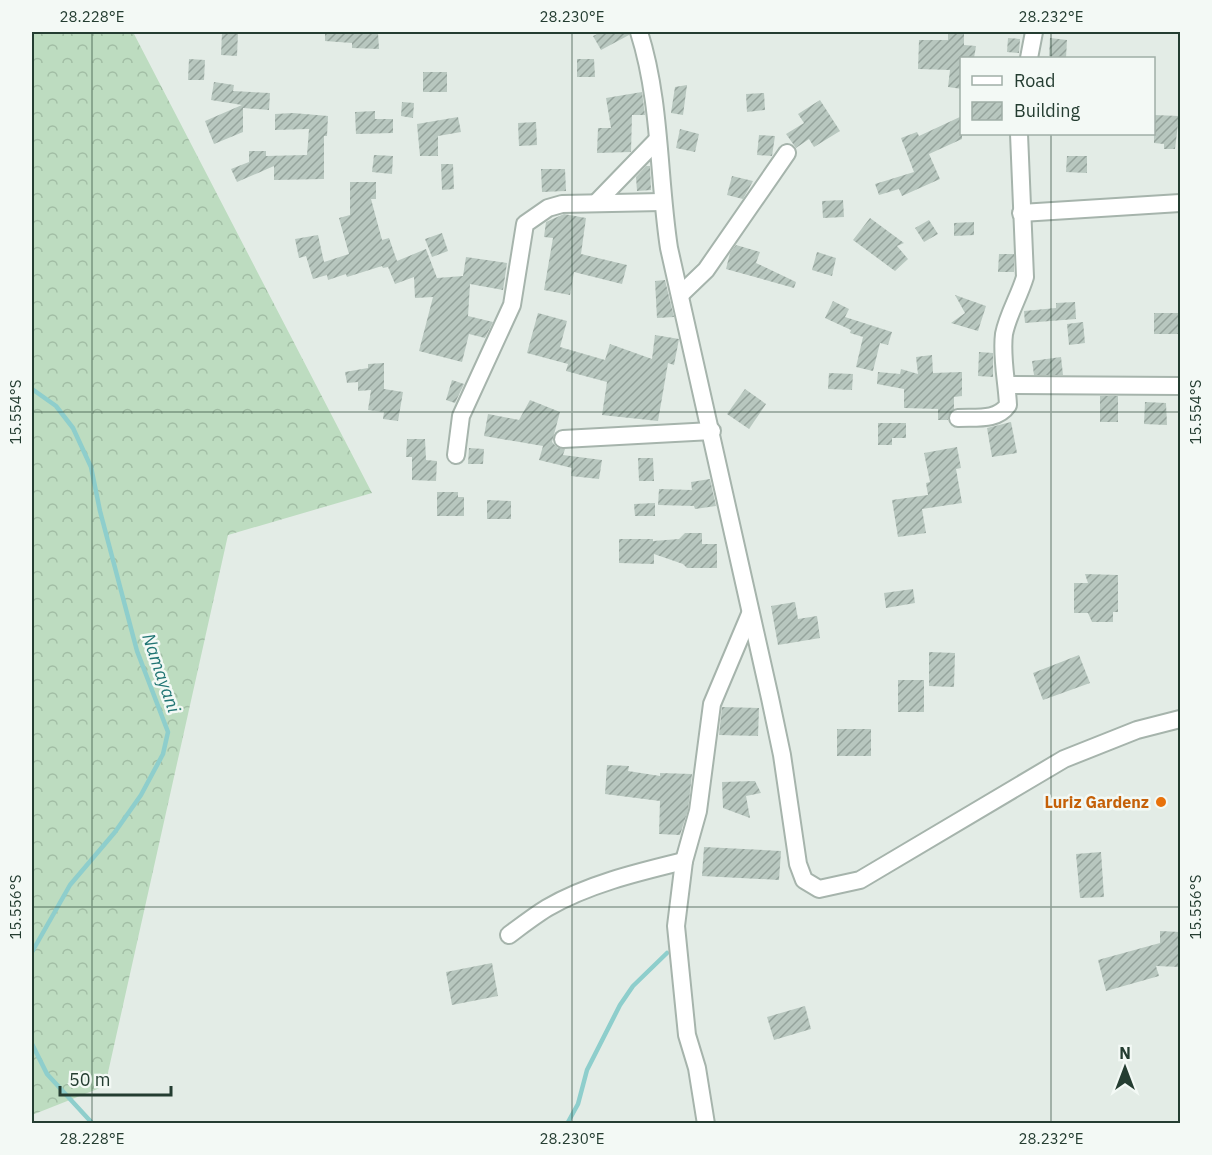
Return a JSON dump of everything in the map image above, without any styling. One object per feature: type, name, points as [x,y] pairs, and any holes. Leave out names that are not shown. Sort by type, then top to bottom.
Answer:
[{"type":"street","points":[[639,32],[650,66],[662,202],[669,248],[712,431],[782,755],[798,864],[804,880],[819,889],[860,880],[1064,759],[1137,730],[1180,719]]},
{"type":"street","points":[[1029,57],[1034,32]]},
{"type":"street","points":[[958,418],[1002,414],[1008,405],[1004,336],[1008,319],[1019,299],[1025,277],[1026,249],[1021,213],[1018,135]]},
{"type":"street","points":[[596,203],[657,140]]},
{"type":"street","points":[[681,294],[706,270],[787,153]]},
{"type":"street","points":[[456,455],[461,416],[512,305],[525,224],[548,208],[562,204],[662,202]]},
{"type":"street","points":[[1021,213],[1180,203]]},
{"type":"street","points":[[1007,385],[1180,386]]},
{"type":"street","points":[[563,439],[712,431]]},
{"type":"street","points":[[706,1124],[697,1068],[687,1035],[676,926],[684,861],[698,811],[712,704],[750,614]]},
{"type":"street","points":[[508,935],[547,908],[577,894],[649,869],[684,861]]},
{"type":"green space","points":[[32,32],[133,32],[372,493],[228,535],[105,1086],[32,1115]]},
{"type":"building","points":[[222,32],[238,32],[237,56],[221,55]]},
{"type":"building","points":[[325,32],[378,33],[379,49],[352,48],[352,43],[325,41]]},
{"type":"building","points":[[602,32],[629,32],[629,35],[601,50],[593,36]]},
{"type":"building","points":[[948,32],[964,32],[964,45],[976,46],[974,57],[960,57],[960,89],[948,87],[950,70],[918,69],[919,40],[948,40]]},
{"type":"building","points":[[1008,38],[1020,39],[1019,53],[1007,52]]},
{"type":"building","points":[[1050,38],[1067,40],[1066,57],[1049,56]]},
{"type":"building","points":[[189,59],[205,60],[204,80],[188,80]]},
{"type":"building","points":[[577,59],[594,59],[595,77],[577,77]]},
{"type":"building","points":[[423,72],[447,72],[447,92],[423,92]]},
{"type":"building","points":[[214,82],[234,85],[233,91],[270,93],[269,110],[243,108],[243,132],[214,144],[205,121],[242,105],[211,100]]},
{"type":"building","points":[[687,85],[683,115],[671,113],[675,87]]},
{"type":"building","points":[[642,92],[645,115],[632,115],[631,152],[597,153],[598,128],[611,128],[606,98]]},
{"type":"building","points":[[764,93],[765,110],[747,112],[746,94]]},
{"type":"building","points":[[820,100],[840,131],[814,147],[809,139],[796,148],[786,134],[804,123],[798,114]]},
{"type":"building","points":[[402,102],[414,103],[413,118],[401,116]]},
{"type":"building","points":[[375,111],[375,119],[393,119],[393,133],[356,134],[355,112]]},
{"type":"building","points":[[275,114],[328,116],[327,136],[324,136],[324,179],[274,180],[274,166],[237,182],[231,169],[249,162],[249,151],[266,151],[266,156],[307,155],[309,129],[275,130]]},
{"type":"building","points":[[1155,115],[1179,116],[1175,149],[1164,149],[1164,144],[1154,143]]},
{"type":"building","points":[[458,117],[461,132],[438,136],[438,156],[420,156],[417,124]]},
{"type":"building","points":[[960,117],[962,139],[929,154],[940,179],[902,196],[899,189],[879,195],[875,184],[914,172],[901,138],[917,132],[919,136]]},
{"type":"building","points":[[536,122],[537,145],[519,146],[518,123]]},
{"type":"building","points":[[680,129],[699,134],[695,152],[676,148]]},
{"type":"building","points":[[759,135],[775,136],[772,156],[757,155]]},
{"type":"building","points":[[374,155],[393,156],[392,174],[372,172]]},
{"type":"building","points":[[1067,156],[1087,156],[1087,173],[1066,172]]},
{"type":"building","points":[[441,164],[453,164],[454,189],[442,190]]},
{"type":"building","points":[[646,166],[650,166],[651,190],[637,191],[636,177]]},
{"type":"building","points":[[541,169],[565,169],[566,191],[542,192]]},
{"type":"building","points":[[732,176],[753,181],[743,199],[727,195]]},
{"type":"building","points":[[350,182],[376,182],[376,199],[371,199],[382,240],[389,238],[397,261],[426,249],[437,278],[463,276],[466,257],[507,263],[503,290],[470,284],[468,316],[493,322],[485,338],[469,334],[462,362],[419,351],[433,297],[415,298],[414,277],[395,284],[388,267],[383,268],[382,266],[347,277],[346,274],[328,280],[327,275],[313,279],[306,256],[299,258],[295,239],[318,235],[324,262],[349,254],[339,218],[350,215]]},
{"type":"building","points":[[843,200],[844,217],[823,218],[822,201]]},
{"type":"building","points":[[564,214],[586,218],[581,254],[627,265],[622,284],[574,272],[570,295],[544,290],[553,238],[544,237],[546,222]]},
{"type":"building","points":[[870,218],[904,243],[897,246],[908,259],[895,271],[853,240]]},
{"type":"building","points":[[929,220],[938,234],[924,242],[915,228]]},
{"type":"building","points":[[974,222],[974,235],[954,236],[954,223]]},
{"type":"building","points":[[442,233],[448,251],[432,257],[425,239]]},
{"type":"building","points":[[736,245],[760,252],[756,263],[796,282],[794,288],[726,269],[730,253]]},
{"type":"building","points":[[817,252],[836,258],[832,276],[812,270]]},
{"type":"building","points":[[999,254],[1014,254],[1014,272],[998,272]]},
{"type":"building","points":[[665,280],[674,317],[657,318],[655,281]]},
{"type":"building","points":[[955,295],[986,306],[978,331],[951,323],[965,313]]},
{"type":"building","points":[[833,301],[849,309],[845,317],[892,332],[888,345],[880,343],[873,371],[856,367],[863,337],[850,333],[851,330],[825,318]]},
{"type":"building","points":[[1075,302],[1076,319],[1025,323],[1024,311],[1056,308],[1056,303]]},
{"type":"building","points":[[538,313],[567,321],[560,347],[605,360],[610,344],[652,359],[655,335],[679,339],[674,365],[668,363],[658,421],[602,415],[607,382],[566,371],[568,364],[527,353]]},
{"type":"building","points":[[1154,313],[1180,313],[1180,334],[1154,334]]},
{"type":"building","points":[[1083,322],[1085,343],[1069,345],[1067,324]]},
{"type":"building","points":[[979,352],[993,353],[993,377],[978,376]]},
{"type":"building","points":[[932,355],[933,373],[962,372],[962,396],[954,397],[954,409],[949,414],[948,420],[938,420],[938,409],[904,408],[904,389],[877,384],[878,372],[900,374],[901,369],[918,374],[916,357]]},
{"type":"building","points":[[1061,357],[1063,375],[1034,375],[1032,361]]},
{"type":"building","points":[[384,363],[384,389],[403,392],[398,421],[383,419],[384,412],[368,410],[371,390],[358,391],[358,382],[347,383],[345,372],[368,368],[368,364]]},
{"type":"building","points":[[829,373],[853,374],[852,390],[828,389]]},
{"type":"building","points":[[452,380],[464,384],[455,403],[446,400]]},
{"type":"building","points":[[745,389],[766,404],[749,429],[727,414]]},
{"type":"building","points":[[1100,396],[1118,396],[1118,422],[1100,422]]},
{"type":"building","points":[[530,400],[560,412],[552,442],[558,448],[565,449],[563,455],[602,460],[599,479],[571,476],[572,468],[539,460],[543,446],[484,436],[488,414],[519,420]]},
{"type":"building","points":[[1145,402],[1166,403],[1167,425],[1144,424]]},
{"type":"building","points":[[1011,422],[1017,453],[992,457],[987,428]]},
{"type":"building","points":[[878,423],[906,423],[906,438],[892,438],[892,445],[878,445]]},
{"type":"building","points":[[407,439],[425,439],[426,460],[437,461],[436,481],[412,480],[412,457],[406,457]]},
{"type":"building","points":[[957,447],[961,468],[956,469],[962,503],[922,509],[926,533],[898,537],[892,500],[928,495],[926,483],[930,482],[924,453]]},
{"type":"building","points":[[469,448],[484,449],[483,464],[468,464]]},
{"type":"building","points":[[638,458],[653,458],[654,481],[639,481]]},
{"type":"building","points":[[710,479],[716,506],[695,509],[694,506],[658,505],[659,489],[692,490],[691,482]]},
{"type":"building","points":[[437,492],[458,492],[458,497],[464,497],[464,516],[437,516]]},
{"type":"building","points":[[487,500],[511,501],[511,519],[487,519]]},
{"type":"building","points":[[655,503],[655,516],[635,516],[634,504]]},
{"type":"building","points":[[685,533],[702,533],[702,544],[717,544],[717,568],[687,568],[683,564],[654,554],[654,564],[619,563],[619,539],[653,539],[653,541],[679,539]]},
{"type":"building","points":[[1085,574],[1118,575],[1118,612],[1113,612],[1113,622],[1092,622],[1088,613],[1074,613],[1074,583],[1088,583]]},
{"type":"building","points":[[913,589],[915,603],[886,608],[884,593]]},
{"type":"building","points":[[795,602],[798,619],[817,616],[820,638],[778,645],[771,606]]},
{"type":"building","points":[[929,652],[955,653],[954,687],[929,686]]},
{"type":"building","points":[[1079,655],[1090,683],[1043,700],[1033,673]]},
{"type":"building","points":[[898,680],[924,680],[924,712],[898,712]]},
{"type":"building","points":[[722,707],[759,708],[758,736],[719,735]]},
{"type":"building","points":[[837,729],[871,729],[871,756],[837,756]]},
{"type":"building","points":[[607,765],[629,766],[628,771],[660,776],[660,773],[692,774],[688,810],[680,835],[659,834],[660,801],[605,794]]},
{"type":"building","points":[[755,781],[761,793],[746,796],[750,818],[723,808],[722,782]]},
{"type":"building","points":[[704,847],[781,851],[779,880],[702,876]]},
{"type":"building","points":[[1101,852],[1104,897],[1080,898],[1076,854]]},
{"type":"building","points":[[1160,931],[1180,932],[1180,967],[1156,966],[1159,976],[1106,991],[1098,960],[1160,943]]},
{"type":"building","points":[[492,963],[498,996],[452,1005],[446,972]]},
{"type":"building","points":[[805,1006],[811,1029],[774,1040],[767,1017]]},
{"type":"waterway","name":"Namayani","points":[[32,389],[56,406],[73,428],[91,467],[100,511],[137,651],[168,732],[163,754],[141,795],[115,832],[70,885],[32,952]]},
{"type":"waterway","points":[[567,1124],[578,1104],[587,1070],[620,1005],[633,986],[667,953]]},
{"type":"waterway","name":"Namayani","points":[[32,1044],[47,1074],[93,1124]]},
{"type":"place","name":"Luriz Gardenz","points":[[1161,802]]}]
